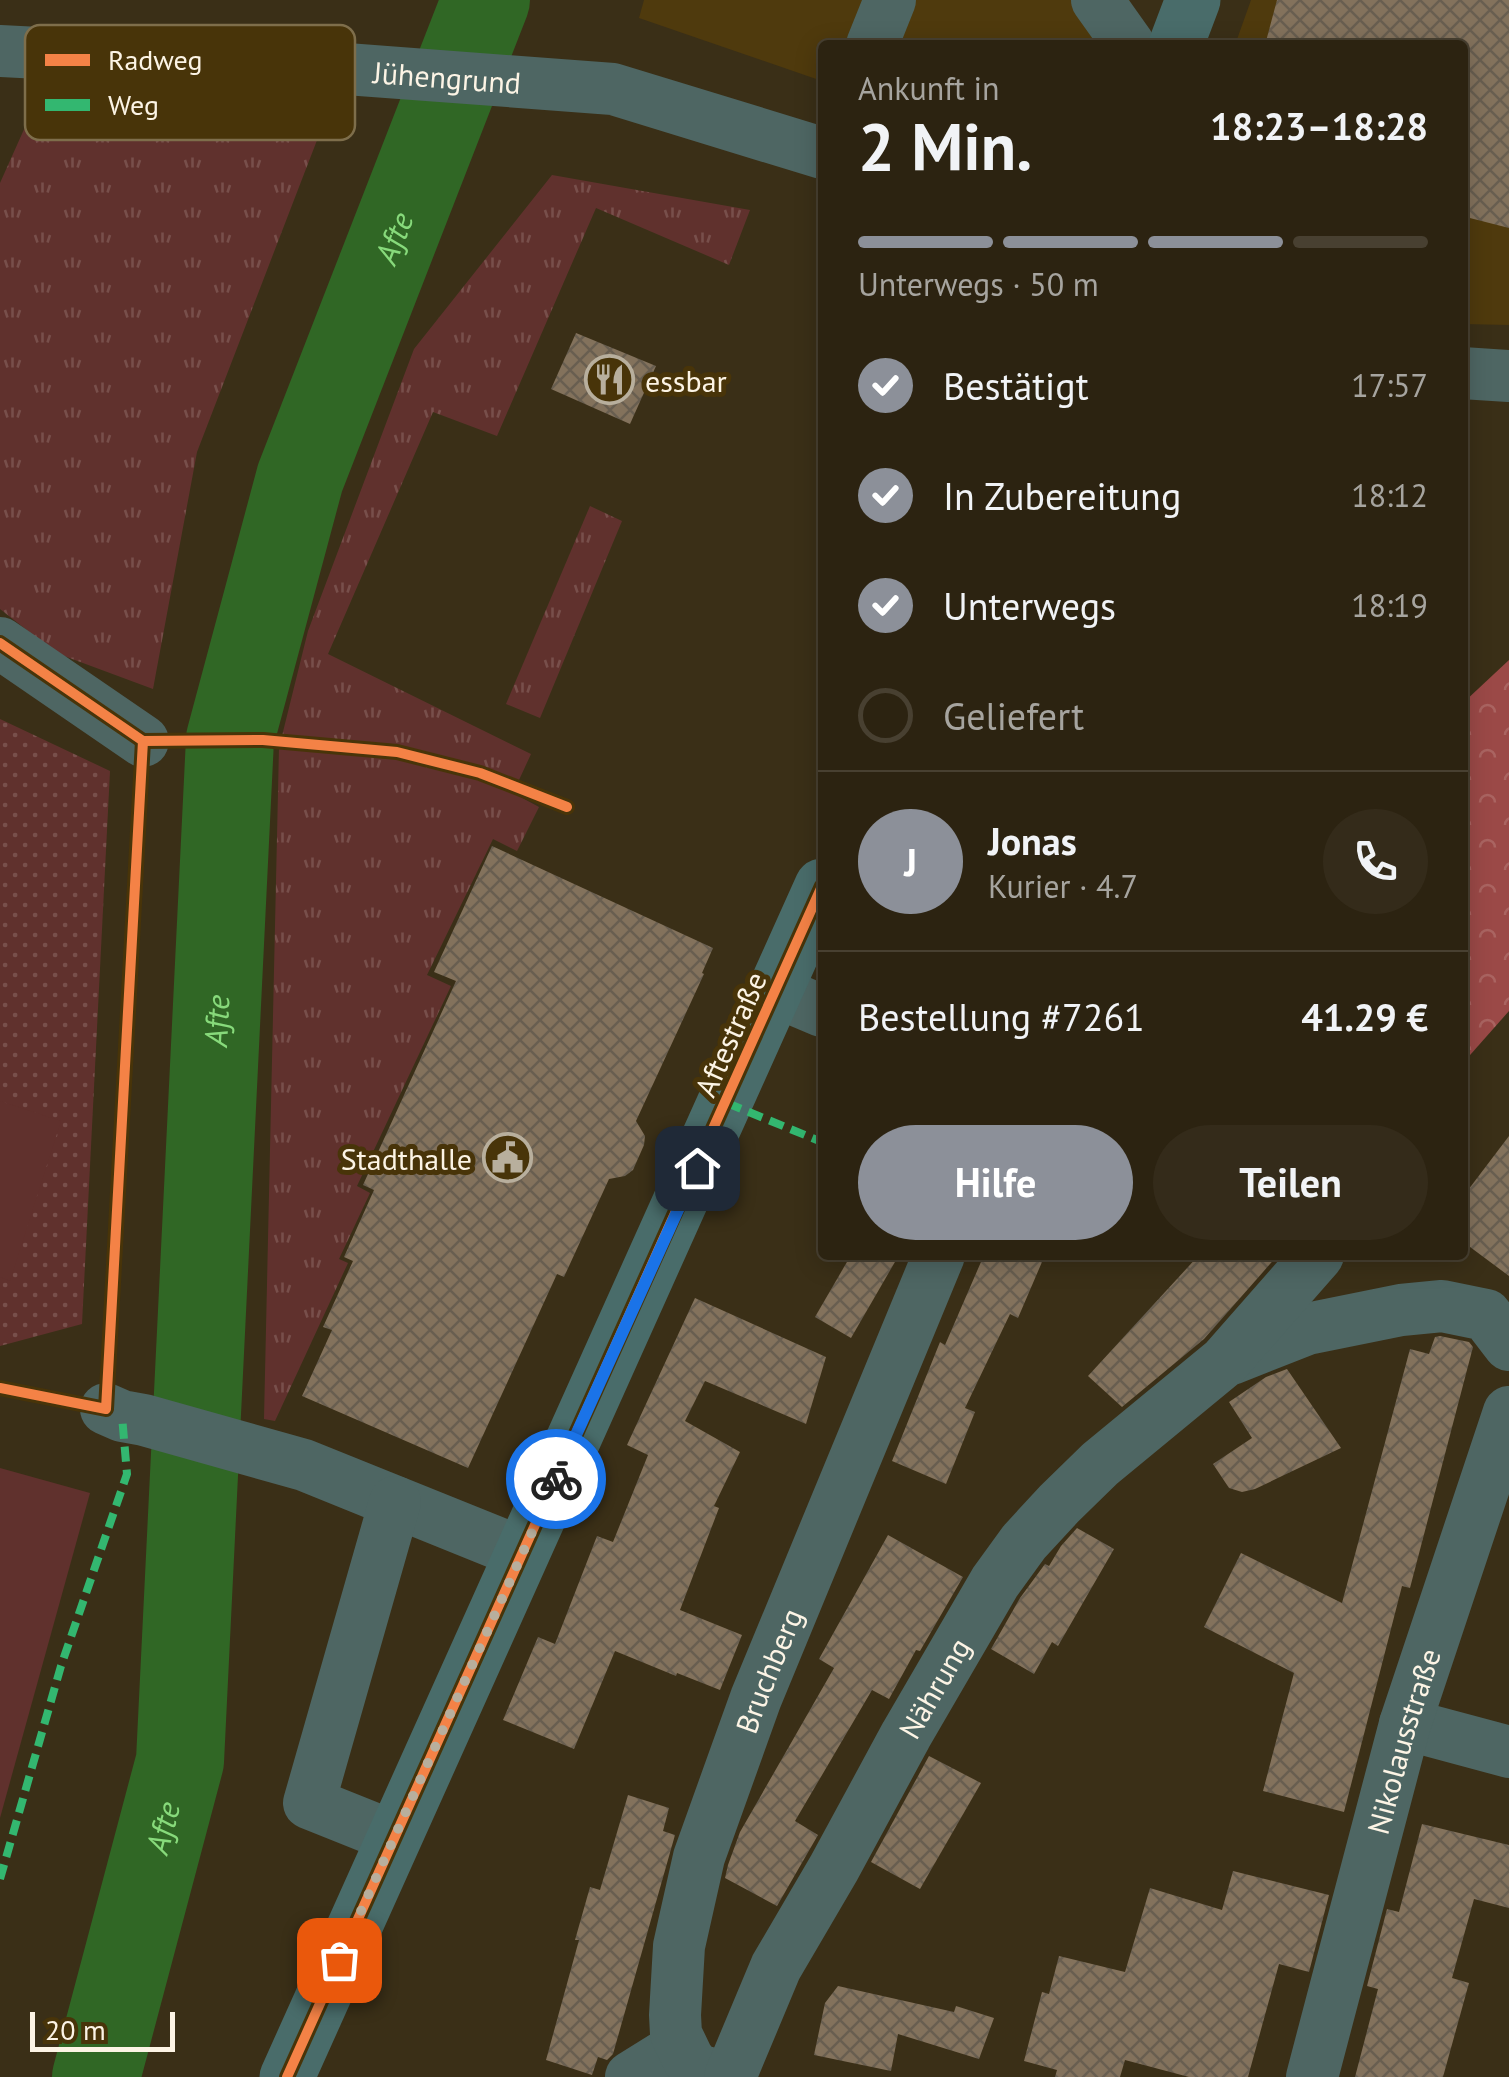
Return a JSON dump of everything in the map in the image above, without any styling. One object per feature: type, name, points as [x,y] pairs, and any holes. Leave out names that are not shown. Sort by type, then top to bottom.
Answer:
[{"type":"main road","points":[[1178,40],[1193,0]]},
{"type":"main road","name":"Aftestraße","points":[[287,2077],[522,1553],[800,1002],[818,907]]},
{"type":"street","points":[[874,40],[890,0]]},
{"type":"street","points":[[1097,0],[1125,40]]},
{"type":"street","name":"Jühengrund","points":[[0,51],[25,52]]},
{"type":"street","name":"Jühengrund","points":[[355,70],[613,89],[818,152]]},
{"type":"street","points":[[1468,373],[1509,376]]},
{"type":"street","points":[[0,642],[143,741]]},
{"type":"street","name":"Bruchberg","points":[[681,2046],[674,2015],[678,1962],[700,1856],[756,1698],[938,1260]]},
{"type":"street","name":"Nährung","points":[[728,2077],[776,1967],[995,1582],[1024,1542],[1100,1464],[1225,1362],[1314,1260]]},
{"type":"street","name":"Nährung","points":[[1225,1362],[1308,1329],[1442,1306],[1486,1315],[1509,1346]]},
{"type":"street","name":"Nikolausstraße","points":[[1312,2077],[1406,1724],[1509,1412]]},
{"type":"street","points":[[125,1414],[304,1465],[522,1553]]},
{"type":"street","points":[[394,1837],[309,1803],[395,1502]]},
{"type":"street","points":[[1406,1724],[1509,1752]]},
{"type":"street","points":[[632,2077],[681,2046],[697,2070],[728,2077]]},
{"type":"shaded area","points":[[644,0],[1130,0],[1114,40],[818,40],[818,80],[639,18]]},
{"type":"shaded area","points":[[1251,0],[1509,0],[1509,325],[1468,324],[1468,40],[1237,40]]},
{"type":"green space","points":[[25,127],[25,140],[317,140],[197,452],[153,689],[56,653],[0,609],[0,183]]},
{"type":"green space","points":[[552,175],[750,210],[729,265],[596,208],[497,436],[433,412],[328,654],[531,754],[513,793],[539,807],[517,851],[493,839],[427,975],[451,986],[357,1186],[370,1193],[339,1259],[348,1263],[275,1421],[264,1419],[279,748],[308,631],[414,349]]},
{"type":"green space","points":[[590,506],[622,521],[540,718],[506,704]]},
{"type":"green space","points":[[1509,660],[1509,1011],[1468,1057],[1468,698]]},
{"type":"green space","points":[[0,719],[110,771],[82,1324],[0,1346]]},
{"type":"green space","points":[[0,1101],[61,1121],[10,1281],[0,1277]]},
{"type":"green space","points":[[0,1468],[90,1493],[0,1818]]},
{"type":"building","points":[[1277,0],[1509,0],[1509,228],[1468,218],[1468,40],[1266,40]]},
{"type":"building","points":[[576,333],[656,366],[630,424],[551,389]]},
{"type":"building","name":"Stadthalle","points":[[492,846],[713,948],[636,1121],[645,1136],[633,1170],[609,1179],[564,1277],[557,1274],[468,1468],[302,1396],[332,1330],[323,1327],[353,1261],[344,1257],[374,1190],[363,1185],[456,981],[434,972]]},
{"type":"building","points":[[1509,1136],[1509,1276],[1468,1245],[1468,1190]]},
{"type":"building","points":[[848,1260],[896,1260],[851,1338],[815,1317]]},
{"type":"building","points":[[982,1260],[1043,1260],[1018,1318],[1010,1314],[965,1408],[975,1412],[946,1484],[892,1461],[940,1342],[945,1345]]},
{"type":"building","points":[[1194,1260],[1274,1260],[1204,1339],[1122,1407],[1088,1376]]},
{"type":"building","points":[[695,1298],[826,1357],[806,1424],[705,1381],[685,1421],[740,1452],[714,1506],[719,1508],[680,1610],[742,1635],[720,1690],[615,1651],[574,1749],[503,1720],[538,1637],[555,1644],[597,1536],[613,1542],[648,1455],[627,1445]]},
{"type":"building","points":[[1435,1337],[1469,1342],[1473,1347],[1410,1588],[1402,1586],[1344,1812],[1263,1791],[1294,1673],[1204,1627],[1241,1553],[1342,1603],[1410,1349],[1429,1354]]},
{"type":"building","points":[[1287,1369],[1341,1448],[1255,1489],[1242,1492],[1229,1488],[1213,1464],[1252,1438],[1229,1402],[1266,1377]]},
{"type":"building","points":[[1077,1528],[1114,1549],[1058,1646],[1052,1642],[1034,1674],[991,1649],[1020,1598]]},
{"type":"building","points":[[888,1535],[963,1577],[889,1699],[872,1690],[795,1821],[818,1835],[777,1906],[725,1878],[728,1865],[740,1832],[834,1668],[819,1659]]},
{"type":"building","points":[[929,1756],[981,1783],[920,1889],[871,1862]]},
{"type":"building","points":[[628,1795],[669,1808],[663,1831],[675,1835],[613,2054],[607,2060],[598,2057],[592,2075],[546,2060],[590,1887],[600,1890]]},
{"type":"building","points":[[1422,1824],[1509,1845],[1509,1908],[1474,1899],[1452,1978],[1469,1983],[1443,2077],[1355,2077],[1378,1989],[1367,1986],[1387,1909],[1399,1912]]},
{"type":"building","points":[[1233,1871],[1329,1895],[1309,1972],[1279,1964],[1248,2077],[1189,2077],[1125,2060],[1120,2077],[1055,2077],[1057,2070],[1024,2061],[1042,1992],[1049,1994],[1059,1956],[1125,1972],[1150,1888],[1222,1910]]},
{"type":"building","points":[[838,1986],[954,2012],[956,2006],[994,2018],[979,2059],[898,2034],[891,2071],[814,2055],[825,2003]]},
{"type":"waterway","name":"Afte","points":[[96,2077],[180,1761],[230,739],[300,478],[486,0]]},
{"type":"marked path","points":[[727,1103],[818,1140]]},
{"type":"marked path","points":[[0,1879],[61,1666],[127,1474],[122,1416]]},
{"type":"cycle path","points":[[0,643],[143,741],[263,740],[397,752],[480,773],[567,807]]},
{"type":"cycle path","points":[[0,1388],[106,1409],[143,741]]},
{"type":"cycle path","points":[[287,2077],[818,895]]},
{"type":"way so far","points":[[339,1960],[556,1479]]},
{"type":"place","name":"essbar","points":[[610,380]]},
{"type":"place","name":"Stadthalle","points":[[507,1158]]},
{"type":"route","points":[[556,1479],[697,1168]]}]
